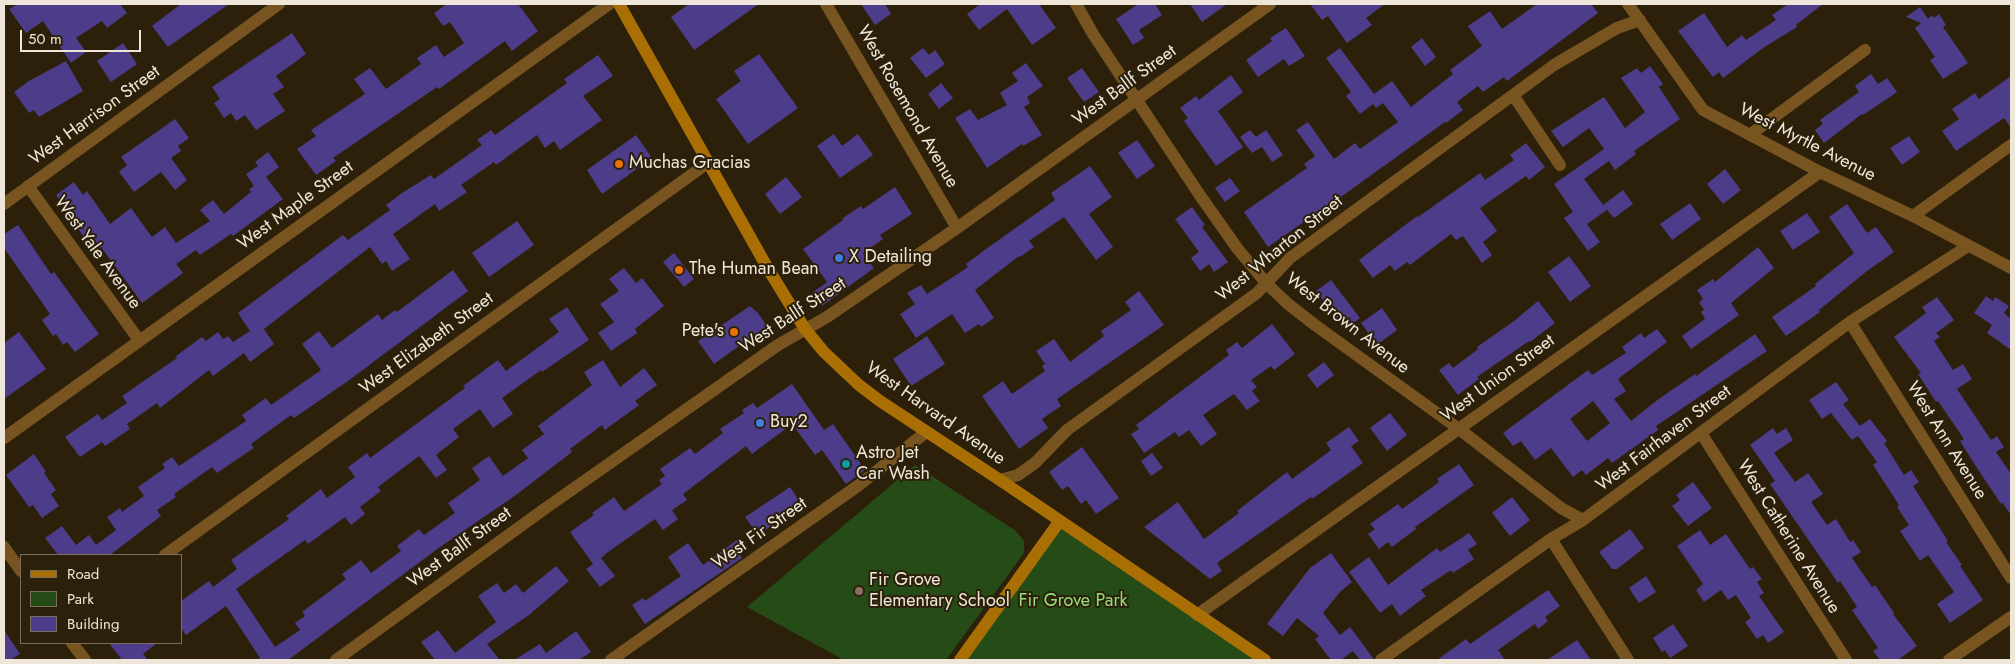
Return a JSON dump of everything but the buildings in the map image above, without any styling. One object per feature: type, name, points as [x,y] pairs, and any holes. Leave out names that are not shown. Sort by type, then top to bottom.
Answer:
[{"type":"main road","name":"West Harvard Avenue","points":[[619,4],[767,267],[805,329],[824,352],[859,385],[925,433],[1000,480],[1059,522],[1265,660]]},
{"type":"main road","points":[[960,660],[1059,522]]},
{"type":"street","name":"West Harrison Street","points":[[4,204],[279,4]]},
{"type":"street","name":"West Maple Street","points":[[4,438],[609,4]]},
{"type":"street","name":"West Rosemond Avenue","points":[[826,4],[957,228]]},
{"type":"street","name":"West Brown Avenue","points":[[1076,4],[1093,34],[1231,241],[1266,283],[1288,304],[1315,325],[1459,429],[1561,508],[1583,520]]},
{"type":"street","name":"West Ballf Street","points":[[336,660],[543,510],[778,344],[826,317],[957,228],[1270,4]]},
{"type":"street","name":"West Myrtle Avenue","points":[[1628,4],[1703,110],[1820,172],[1913,216],[2011,268]]},
{"type":"street","name":"West Wharton Street","points":[[1000,480],[1018,475],[1035,463],[1067,430],[1257,292],[1290,258],[1554,65],[1617,28],[1640,20]]},
{"type":"street","points":[[1751,134],[1865,50]]},
{"type":"street","points":[[1513,95],[1560,165]]},
{"type":"street","points":[[1913,216],[2011,144]]},
{"type":"street","name":"West Elizabeth Street","points":[[166,554],[709,162]]},
{"type":"street","name":"West Union Street","points":[[1197,615],[1820,172]]},
{"type":"street","name":"West Yale Avenue","points":[[28,186],[139,340]]},
{"type":"street","name":"West Fairhaven Street","points":[[1381,660],[1551,539],[1583,520],[1850,322],[1968,246]]},
{"type":"street","name":"West Ann Avenue","points":[[1850,322],[2011,578]]},
{"type":"street","name":"West Fir Street","points":[[611,660],[859,486],[925,433]]},
{"type":"street","name":"West Catherine Avenue","points":[[1702,433],[1846,660]]},
{"type":"street","points":[[1551,539],[1628,660]]},
{"type":"street","points":[[4,546],[20,570]]},
{"type":"street","points":[[1949,660],[2011,618]]},
{"type":"street","points":[[73,644],[85,660]]},
{"type":"green space","points":[[915,465],[1016,531],[1024,541],[1024,553],[946,660],[844,660],[747,607]]},
{"type":"green space","name":"Fir Grove Park","points":[[1059,522],[1265,660],[959,660]]},
{"type":"place","name":"Muchas Gracias","points":[[619,164]]},
{"type":"place","name":"X Detailing","points":[[839,258]]},
{"type":"place","name":"The Human Bean","points":[[679,270]]},
{"type":"place","name":"Pete's","points":[[734,332]]},
{"type":"place","name":"Buy2","points":[[760,423]]},
{"type":"place","name":"Astro Jet Car Wash","points":[[846,464]]},
{"type":"place","name":"Fir Grove Elementary School","points":[[859,591]]}]
